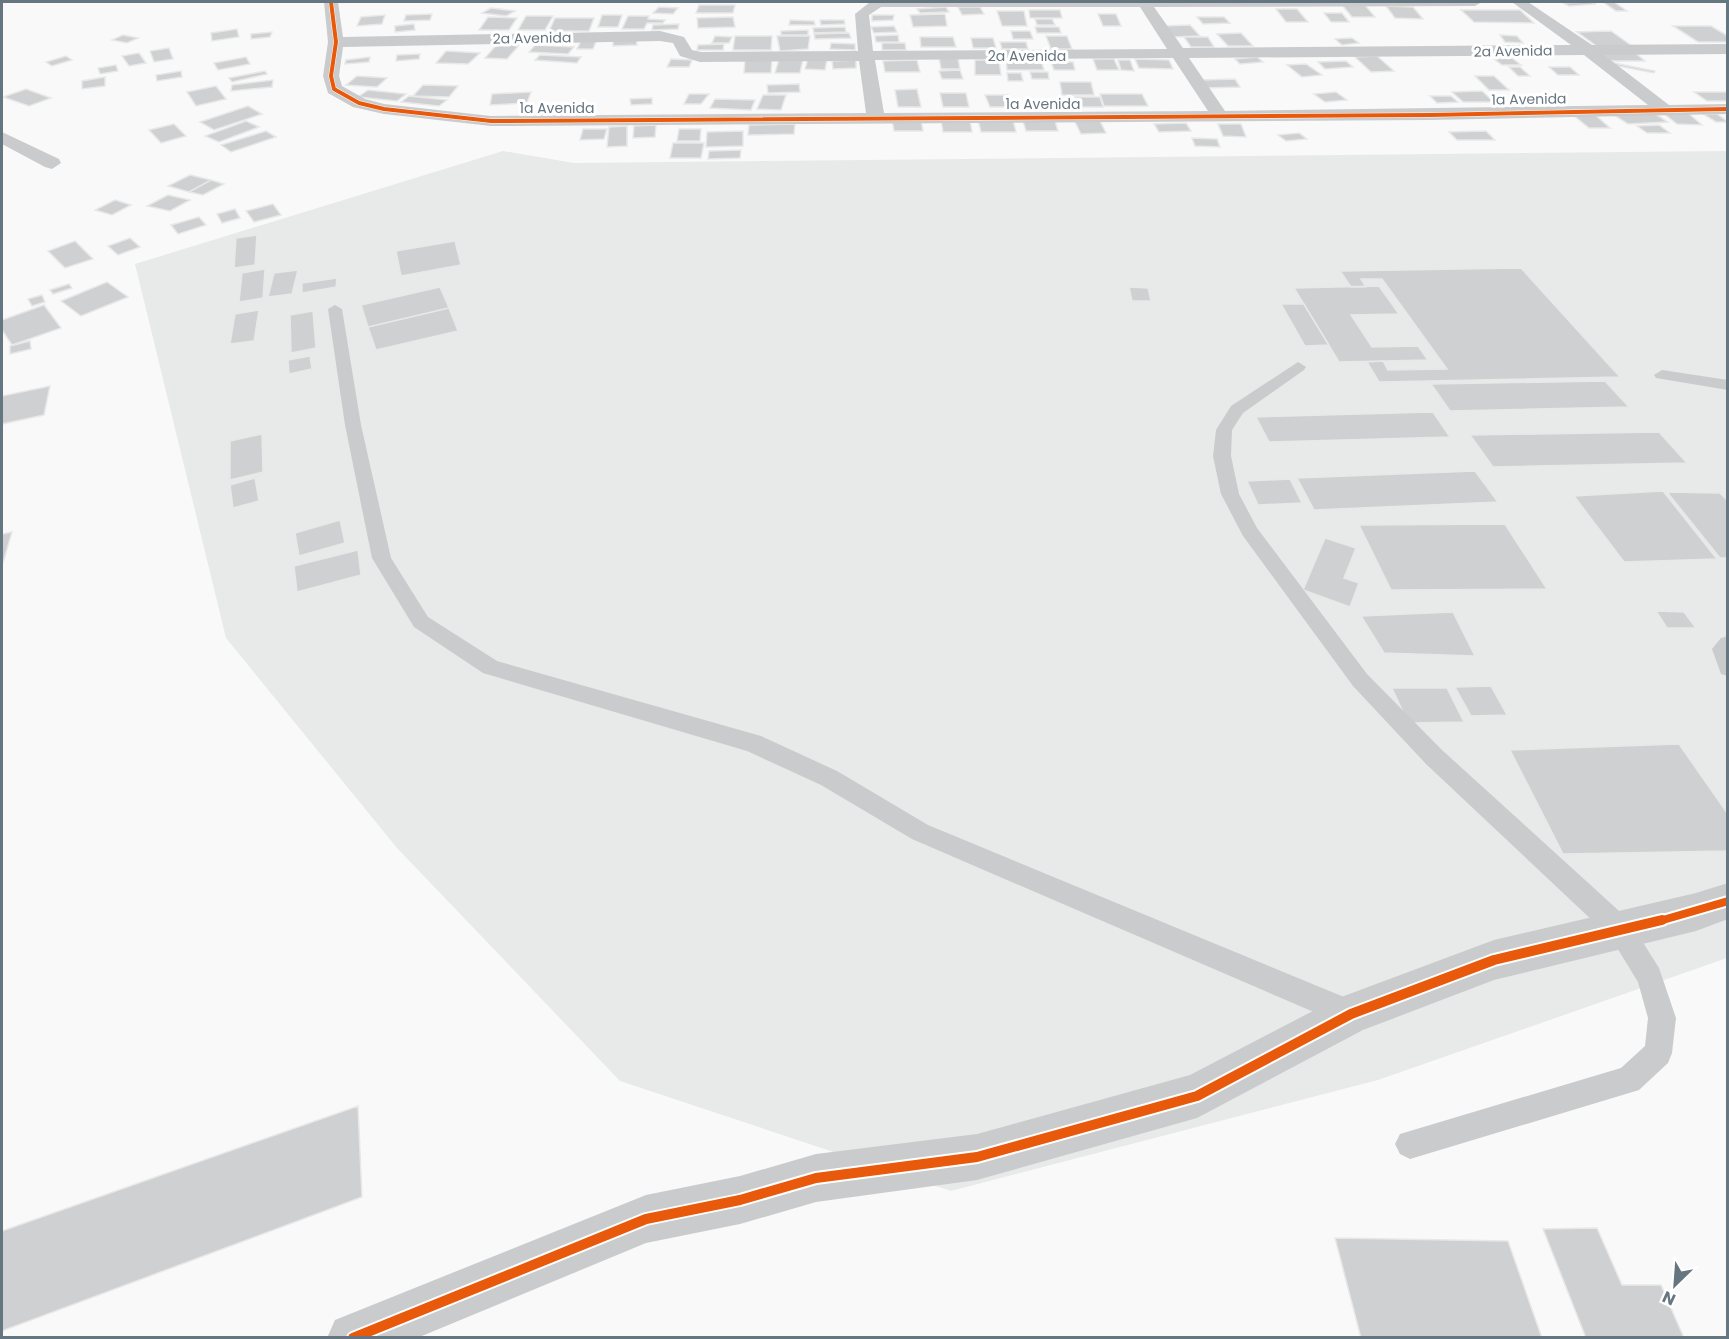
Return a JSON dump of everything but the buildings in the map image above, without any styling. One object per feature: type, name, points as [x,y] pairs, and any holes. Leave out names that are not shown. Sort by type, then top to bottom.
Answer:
[{"type":"street","points":[[331,2],[336,42]]},
{"type":"street","points":[[876,118],[862,14],[868,7],[879,3],[1475,2]]},
{"type":"street","points":[[1519,2],[1588,50],[1663,109]]},
{"type":"street","points":[[1145,4],[1220,116]]},
{"type":"street","name":"2a Avenida","points":[[336,42],[660,36],[679,40],[686,53],[700,57],[1728,49]]},
{"type":"street","name":"1a Avenida","points":[[336,42],[331,76],[334,89],[360,103],[491,121],[1220,116],[1728,109]]},
{"type":"street","points":[[2,137],[52,163]]},
{"type":"street","points":[[353,1338],[646,1219],[740,1200],[816,1178],[977,1157],[1197,1096],[1351,1014],[1494,960],[1696,912],[1728,901]]},
{"type":"lane","points":[[335,309],[353,425],[382,558],[421,622],[490,667],[753,743],[829,778],[920,832],[1351,1014]]},
{"type":"lane","points":[[1298,367],[1237,410],[1224,430],[1222,456],[1230,494],[1250,531],[1360,680],[1434,757],[1620,929],[1650,977],[1662,1018],[1658,1053],[1629,1080],[1410,1144]]},
{"type":"lane","points":[[1662,375],[1728,385]]},
{"type":"lane","points":[[1728,644],[1722,649],[1728,668]]},
{"type":"shaded area","points":[[503,151],[574,163],[1727,151],[1727,958],[1378,1080],[951,1191],[620,1081],[397,848],[226,638],[135,264]]},
{"type":"cycle path","points":[[331,2],[336,42],[331,76],[334,89],[359,103],[384,109],[491,121],[1430,115],[1728,109]]},
{"type":"cycle path","points":[[353,1338],[646,1219],[740,1200],[816,1178],[977,1157],[1197,1096],[1351,1014],[1494,960],[1696,912],[1728,901]]}]
